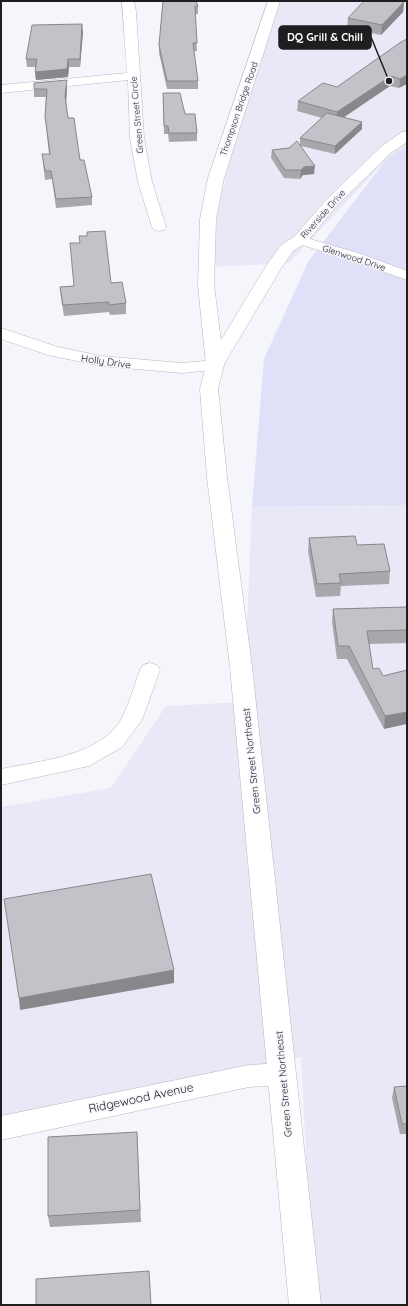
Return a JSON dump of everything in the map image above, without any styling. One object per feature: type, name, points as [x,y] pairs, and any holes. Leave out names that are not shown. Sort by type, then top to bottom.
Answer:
[{"type":"main road","name":"Thompson Bridge Road","points":[[208,219],[216,178],[274,1]]},
{"type":"main road","name":"Riverside Drive","points":[[215,365],[274,266],[287,248],[300,240],[334,200],[387,149],[407,135]]},
{"type":"main road","name":"Green Street Northeast","points":[[208,219],[206,285],[215,365],[209,390],[215,456],[241,667],[305,1305]]},
{"type":"main road","name":"Holly Drive","points":[[4,336],[54,352],[101,361],[182,368],[215,365]]},
{"type":"street","name":"Green Street Circle","points":[[128,1],[130,12],[137,138],[145,182],[159,227]]},
{"type":"street","points":[[1,89],[134,76]]},
{"type":"street","name":"Glenwood Drive","points":[[300,240],[356,257],[407,276]]},
{"type":"street","points":[[1,776],[81,760],[115,741],[132,720],[150,670]]},
{"type":"street","name":"Ridgewood Avenue","points":[[1,1128],[249,1076],[282,1074]]},
{"type":"shaded area","points":[[271,1],[407,1],[407,145],[386,160],[289,263],[211,267],[217,217],[236,128]]},
{"type":"shaded area","points":[[407,145],[407,505],[252,506],[264,359],[308,262],[386,160]]},
{"type":"shaded area","points":[[407,505],[407,1305],[314,1305],[301,1057],[1,1118],[1,807],[111,788],[166,706],[244,702],[252,506]]},
{"type":"building","points":[[163,1],[196,1],[198,6],[195,6],[197,43],[193,43],[198,81],[167,81],[159,45]]},
{"type":"building","points":[[364,1],[404,2],[382,25],[348,18]]},
{"type":"building","points":[[82,24],[80,59],[68,59],[67,69],[35,72],[37,59],[26,59],[32,25]]},
{"type":"building","points":[[407,39],[407,75],[400,79],[391,76],[337,112],[298,101],[323,83],[337,87]]},
{"type":"building","points":[[67,80],[65,96],[68,118],[74,118],[80,160],[84,160],[92,197],[56,199],[51,171],[45,171],[42,154],[50,154],[45,116],[47,89],[34,89],[34,83]]},
{"type":"building","points":[[163,93],[180,93],[185,114],[195,114],[197,133],[169,133],[168,126],[164,126]]},
{"type":"building","points":[[327,113],[362,122],[335,146],[300,138]]},
{"type":"building","points":[[297,141],[315,166],[304,167],[301,170],[285,170],[272,150],[289,148]]},
{"type":"building","points":[[105,231],[111,283],[122,282],[126,303],[109,305],[109,302],[63,305],[60,287],[74,286],[70,243],[80,243],[79,236],[87,236],[87,232]]},
{"type":"building","points":[[355,536],[357,545],[384,544],[390,571],[339,574],[341,583],[317,584],[309,538]]},
{"type":"building","points":[[407,607],[407,630],[367,631],[373,669],[379,668],[383,676],[407,670],[407,712],[385,716],[349,646],[338,646],[333,609]]},
{"type":"building","points":[[151,874],[174,970],[19,998],[4,899]]},
{"type":"building","points":[[407,1086],[407,1124],[402,1124],[394,1087]]},
{"type":"building","points":[[137,1132],[140,1210],[48,1216],[48,1137]]},
{"type":"building","points":[[149,1271],[151,1305],[36,1305],[36,1279]]},
{"type":"place","name":"DQ Grill & Chill","points":[[389,81]]}]
